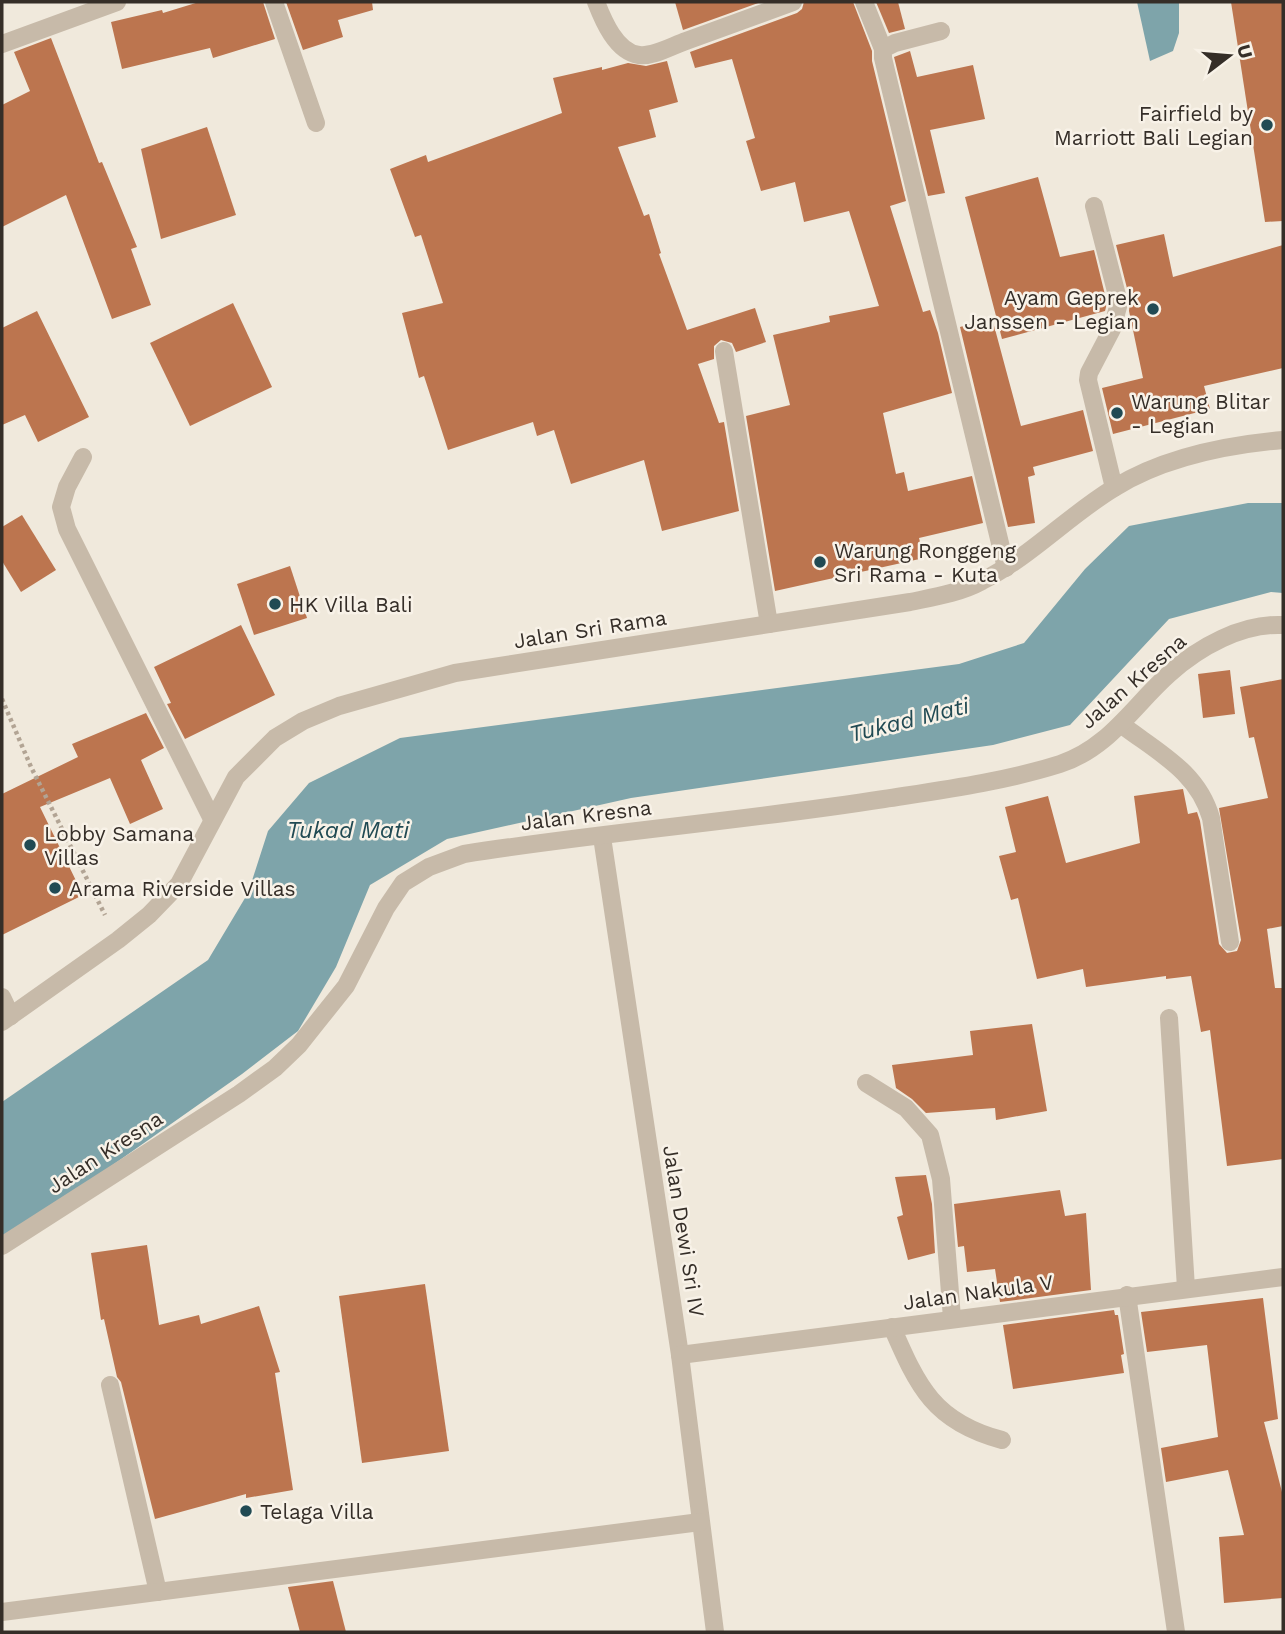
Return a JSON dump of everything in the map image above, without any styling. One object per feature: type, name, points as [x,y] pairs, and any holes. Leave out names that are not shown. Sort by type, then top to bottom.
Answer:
[{"type":"street","points":[[2,44],[117,2]]},
{"type":"street","points":[[274,2],[316,122]]},
{"type":"street","points":[[596,2],[606,26],[616,39],[628,51],[638,55],[669,48],[793,2]]},
{"type":"street","points":[[864,2],[884,49],[883,58],[1006,568]]},
{"type":"street","points":[[884,49],[895,43],[942,31]]},
{"type":"street","points":[[1094,206],[1119,303],[1112,329],[1088,380],[1114,488]]},
{"type":"street","points":[[724,351],[769,624]]},
{"type":"street","name":"Jalan Sri Rama","points":[[6,1019],[149,915],[179,884],[236,777],[275,738],[303,721],[340,706],[455,673],[910,602],[951,593],[980,583],[1006,568],[1114,488],[1161,466],[1199,454],[1283,440]]},
{"type":"street","points":[[83,457],[67,487],[61,507],[67,529],[212,819]]},
{"type":"street","name":"Jalan Kresna","points":[[2,1246],[239,1094],[275,1068],[299,1045],[346,986],[386,908],[403,883],[429,867],[464,854],[707,824],[973,785],[1062,763],[1099,743],[1122,724],[1168,674],[1200,650],[1240,632],[1283,625]]},
{"type":"street","points":[[1122,724],[1186,774],[1198,786],[1206,801],[1230,942]]},
{"type":"street","name":"Jalan Dewi Sri IV","points":[[602,837],[680,1354],[715,1632]]},
{"type":"street","points":[[2,997],[6,1019]]},
{"type":"street","points":[[1169,1018],[1186,1288]]},
{"type":"street","points":[[866,1083],[906,1108],[930,1135],[941,1179],[952,1318]]},
{"type":"street","name":"Jalan Nakula V","points":[[680,1354],[1283,1276]]},
{"type":"street","points":[[1126,1295],[1175,1632]]},
{"type":"street","points":[[892,1326],[912,1373],[940,1410],[977,1434],[1002,1440]]},
{"type":"street","points":[[110,1385],[158,1592]]},
{"type":"street","points":[[2,1612],[700,1522]]},
{"type":"path","points":[[2,699],[37,778],[118,940]]},
{"type":"water","points":[[1137,2],[1179,2],[1179,33],[1173,51],[1150,61]]},
{"type":"water","name":"Tukad Mati","points":[[1248,503],[1283,503],[1283,593],[1271,592],[1169,619],[1070,725],[993,745],[631,798],[447,839],[370,885],[336,967],[298,1031],[242,1074],[2,1243],[2,1102],[208,960],[248,893],[268,831],[309,783],[400,738],[959,664],[1024,643],[1085,569],[1129,526]]},
{"type":"building","points":[[199,2],[263,2],[275,39],[213,58],[210,48],[122,69],[111,22],[162,10],[163,13]]},
{"type":"building","points":[[286,2],[372,2],[373,10],[338,20],[343,37],[303,50]]},
{"type":"building","points":[[675,2],[761,2],[683,30]]},
{"type":"building","points":[[804,2],[853,2],[872,51],[872,61],[906,201],[890,206],[923,312],[930,310],[938,333],[952,393],[883,413],[896,474],[904,472],[908,491],[972,476],[983,523],[919,538],[924,558],[775,591],[746,416],[790,405],[773,335],[830,322],[829,316],[879,306],[849,211],[804,222],[795,182],[761,191],[746,141],[755,138],[732,59],[695,68],[690,52],[797,13]]},
{"type":"building","points":[[876,2],[898,2],[905,29],[889,33]]},
{"type":"building","points":[[1231,2],[1283,2],[1283,221],[1265,222]]},
{"type":"building","points":[[51,38],[99,163],[102,162],[137,247],[131,249],[151,305],[112,319],[66,195],[2,227],[2,105],[30,91],[14,52]]},
{"type":"building","points":[[910,51],[917,77],[973,65],[985,119],[930,130],[945,193],[928,196],[894,57]]},
{"type":"building","points":[[667,61],[678,102],[649,110],[656,137],[618,147],[644,216],[649,214],[661,253],[659,254],[687,330],[755,308],[766,342],[736,352],[732,343],[721,340],[714,346],[714,359],[698,364],[719,423],[724,422],[739,511],[662,531],[644,460],[571,484],[554,430],[537,436],[533,422],[448,450],[424,376],[419,378],[402,313],[443,303],[421,235],[415,237],[390,169],[426,155],[428,162],[562,113],[553,78],[628,63],[646,66]]},
{"type":"building","points":[[207,127],[236,215],[161,239],[141,149]]},
{"type":"building","points":[[1038,177],[1060,257],[1094,250],[1107,303],[1105,311],[1002,339],[965,197]]},
{"type":"building","points":[[1164,234],[1173,277],[1283,245],[1283,368],[1204,386],[1210,409],[1113,434],[1102,388],[1143,378],[1129,311],[1130,300],[1116,245]]},
{"type":"building","points":[[233,303],[272,387],[190,426],[150,343]]},
{"type":"building","points":[[37,311],[89,417],[38,442],[25,415],[2,425],[2,328]]},
{"type":"building","points":[[992,318],[1021,426],[1083,410],[1093,451],[1033,467],[1035,475],[1028,477],[1035,523],[1008,527],[960,327]]},
{"type":"building","points":[[22,515],[56,570],[21,592],[2,561],[2,527]]},
{"type":"building","points":[[290,566],[307,618],[254,635],[237,584]]},
{"type":"building","points":[[241,625],[275,695],[185,739],[167,704],[171,703],[154,667]]},
{"type":"building","points":[[1230,670],[1235,714],[1203,718],[1198,674]]},
{"type":"building","points":[[1283,679],[1283,926],[1267,929],[1275,988],[1283,988],[1283,1159],[1227,1166],[1210,1030],[1201,1032],[1191,976],[1166,979],[1166,976],[1086,987],[1083,969],[1037,979],[1018,898],[1011,900],[999,856],[1016,852],[1005,807],[1048,796],[1066,863],[1140,843],[1134,796],[1183,789],[1188,814],[1197,812],[1200,821],[1219,944],[1227,953],[1237,951],[1241,940],[1219,808],[1268,798],[1254,737],[1249,738],[1240,687]]},
{"type":"building","points":[[146,713],[164,748],[141,760],[163,809],[130,824],[110,778],[40,807],[83,895],[2,935],[2,794],[78,757],[72,744]]},
{"type":"building","points":[[1032,1024],[1047,1111],[996,1120],[995,1108],[926,1113],[896,1088],[892,1065],[973,1055],[970,1031]]},
{"type":"building","points":[[926,1175],[932,1204],[935,1253],[908,1260],[897,1217],[903,1215],[895,1177]]},
{"type":"building","points":[[1060,1190],[1065,1216],[1086,1213],[1091,1290],[1000,1302],[995,1269],[967,1272],[964,1246],[958,1247],[954,1204]]},
{"type":"building","points":[[147,1245],[159,1325],[199,1315],[201,1324],[259,1306],[280,1372],[275,1373],[293,1490],[246,1498],[246,1494],[155,1519],[104,1319],[101,1320],[91,1253]]},
{"type":"building","points":[[425,1284],[449,1451],[362,1463],[339,1296]]},
{"type":"building","points":[[1263,1298],[1278,1419],[1264,1422],[1283,1496],[1283,1598],[1224,1603],[1219,1537],[1244,1535],[1228,1470],[1166,1482],[1161,1448],[1218,1437],[1207,1345],[1147,1352],[1141,1312]]},
{"type":"building","points":[[1114,1310],[1115,1315],[1118,1315],[1124,1373],[1013,1389],[1003,1325]]},
{"type":"building","points":[[333,1581],[346,1632],[300,1632],[288,1587]]},
{"type":"place","name":"Fairfield by Marriott Bali Legian","points":[[1267,125]]},
{"type":"place","name":"Ayam Geprek Janssen - Legian","points":[[1153,309]]},
{"type":"place","name":"Warung Blitar - Legian","points":[[1117,413]]},
{"type":"place","name":"Warung Ronggeng Sri Rama - Kuta","points":[[820,562]]},
{"type":"place","name":"HK Villa Bali","points":[[275,604]]},
{"type":"place","name":"Lobby Samana Villas","points":[[30,845]]},
{"type":"place","name":"Arama Riverside Villas","points":[[55,888]]},
{"type":"place","name":"Telaga Villa","points":[[246,1511]]}]
